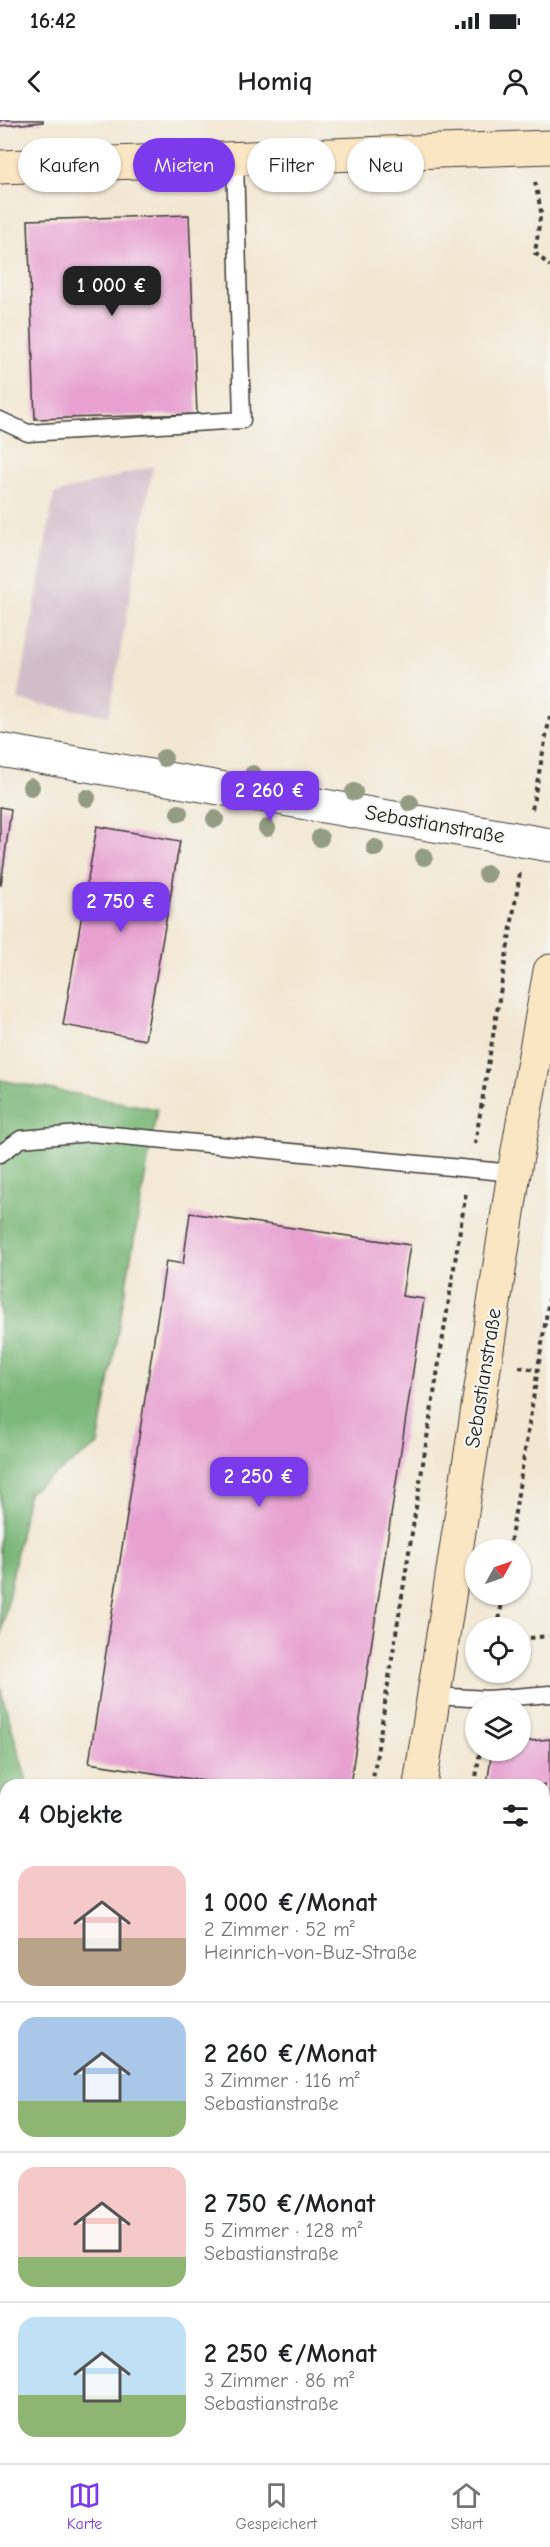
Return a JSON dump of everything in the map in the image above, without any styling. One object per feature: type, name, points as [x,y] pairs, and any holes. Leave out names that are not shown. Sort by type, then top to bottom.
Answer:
[{"type":"main road","points":[[235,160],[550,147]]},
{"type":"main road","points":[[0,167],[133,163]]},
{"type":"main road","name":"Sebastianstraße","points":[[421,1779],[514,1173],[550,971]]},
{"type":"street","name":"Sebastianstraße","points":[[0,750],[538,843]]},
{"type":"lane","points":[[0,420],[28,433],[242,420],[235,160]]},
{"type":"lane","points":[[0,1154],[21,1139],[91,1132],[514,1173]]},
{"type":"lane","points":[[434,1696],[488,1699],[550,1694]]},
{"type":"path","points":[[541,212],[535,253],[550,266]]},
{"type":"path","points":[[373,1779],[470,1169],[538,843],[550,716]]},
{"type":"path","points":[[511,1539],[550,1293]]},
{"type":"path","points":[[531,1638],[548,1636]]},
{"type":"path","points":[[476,1779],[478,1761]]},
{"type":"shaded area","points":[[153,466],[109,716],[18,700],[54,494]]},
{"type":"green space","points":[[0,1080],[157,1109],[98,1445],[28,1493],[0,1641]]},
{"type":"green space","points":[[0,1687],[26,1779],[0,1779]]},
{"type":"building","points":[[0,120],[43,120],[43,122],[0,126]]},
{"type":"building","points":[[189,215],[197,414],[35,419],[28,220]]},
{"type":"building","points":[[0,807],[11,809],[1,885],[0,884]]},
{"type":"building","points":[[97,826],[180,841],[145,1040],[63,1025]]},
{"type":"building","points":[[190,1213],[410,1245],[402,1296],[424,1299],[351,1779],[192,1779],[89,1763],[166,1261],[183,1264]]},
{"type":"building","points":[[550,1739],[550,1779],[488,1779],[490,1761],[531,1761],[531,1741]]}]
